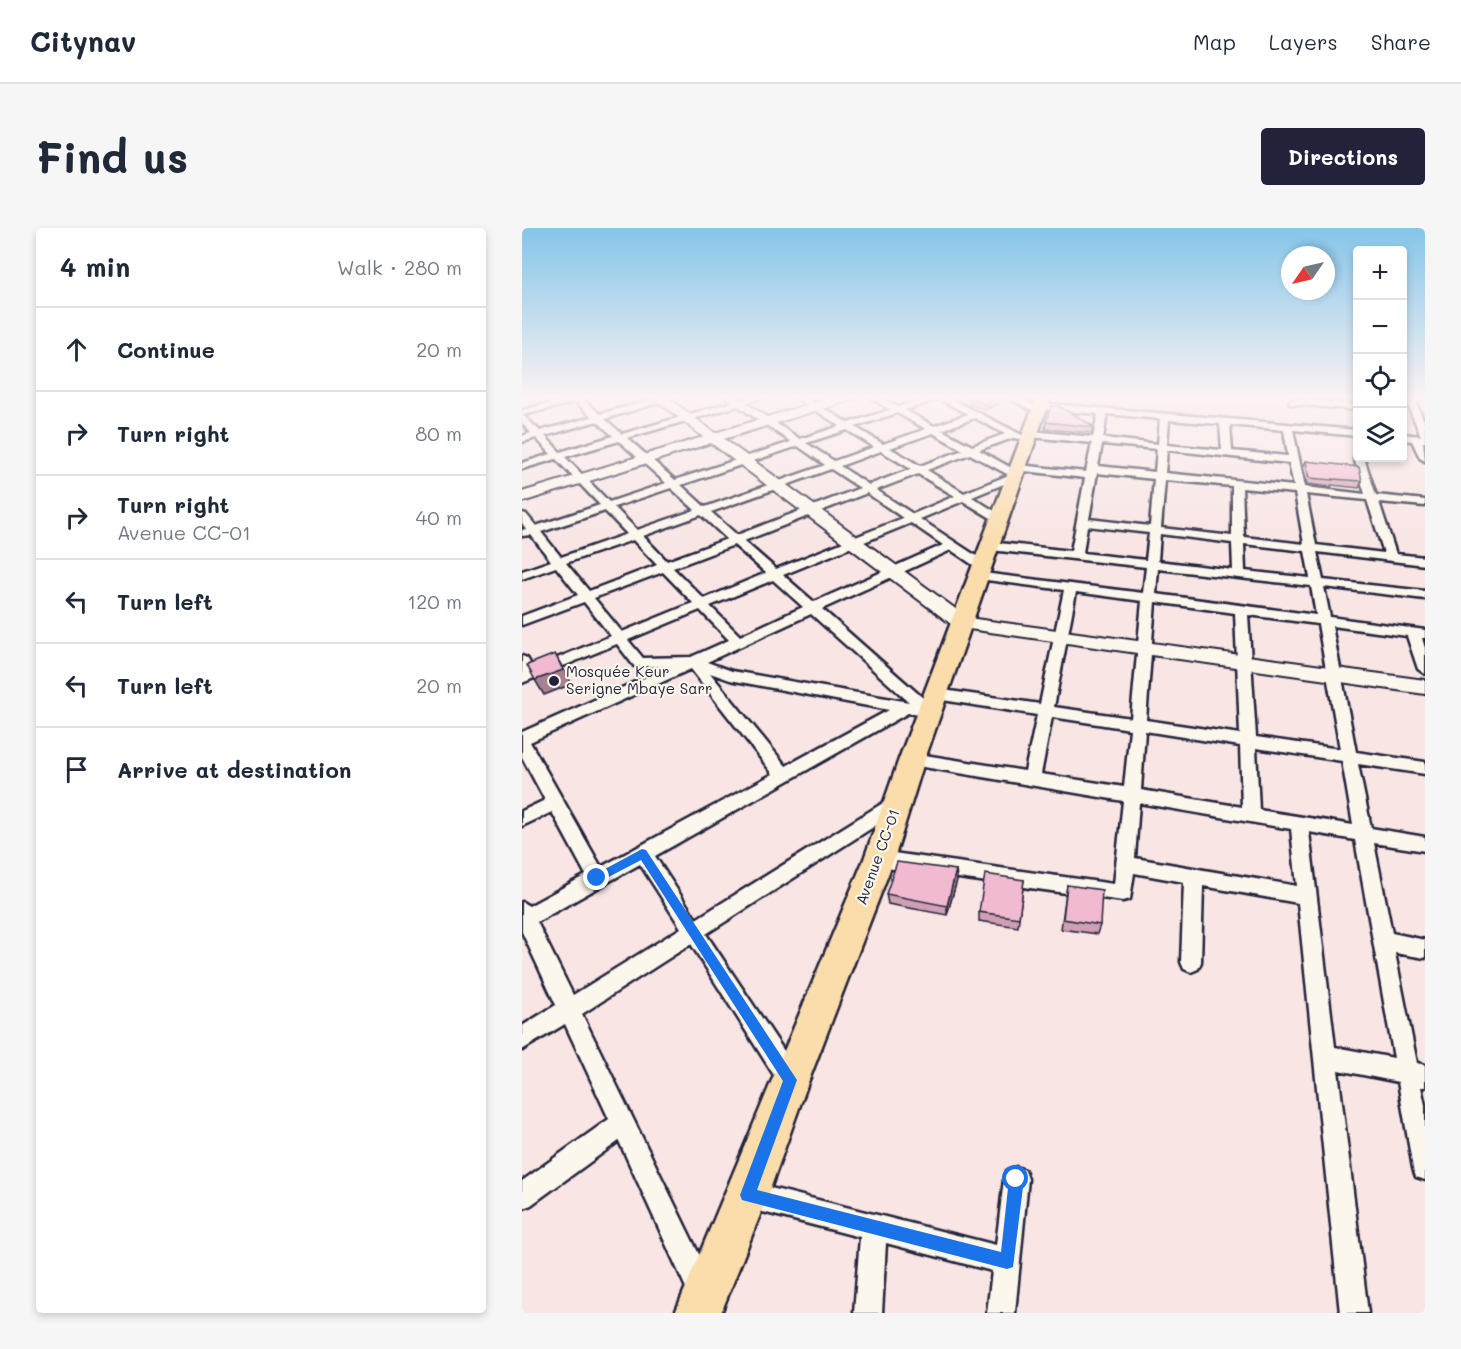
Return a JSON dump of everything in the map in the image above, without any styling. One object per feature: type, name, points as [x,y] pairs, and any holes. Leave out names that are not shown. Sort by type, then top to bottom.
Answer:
[{"type":"main road","name":"Avenue CC-01","points":[[701,1305],[747,1195],[790,1080],[879,859],[912,759],[924,704],[962,623],[1024,447]]},
{"type":"street","points":[[550,447],[738,642]]},
{"type":"street","points":[[522,466],[587,447]]},
{"type":"street","points":[[630,447],[924,704]]},
{"type":"street","points":[[522,497],[687,447]]},
{"type":"street","points":[[725,447],[962,623],[1425,687]]},
{"type":"street","points":[[528,532],[788,447]]},
{"type":"street","points":[[804,447],[953,545],[988,552],[1076,556],[1425,595]]},
{"type":"street","points":[[522,575],[886,447]]},
{"type":"street","points":[[964,447],[970,450],[982,447]]},
{"type":"street","points":[[522,621],[982,447]]},
{"type":"street","points":[[522,661],[526,676],[963,497],[1015,447]]},
{"type":"street","points":[[1051,447],[1091,472],[1160,476],[1425,503]]},
{"type":"street","points":[[1076,556],[1097,447]]},
{"type":"street","points":[[1160,447],[1294,460]]},
{"type":"street","points":[[879,859],[1123,893],[1163,447]]},
{"type":"street","points":[[1227,447],[1227,453]]},
{"type":"street","points":[[1294,447],[1294,460],[1383,941],[1416,1075],[1425,1168]]},
{"type":"street","points":[[882,448],[963,497],[988,552],[1071,587],[1419,634],[1425,669]]},
{"type":"street","points":[[1360,462],[1391,557]]},
{"type":"street","points":[[1237,484],[1239,574]]},
{"type":"street","points":[[522,516],[528,532],[558,562],[639,663],[693,662],[730,675],[924,704],[1046,711],[1425,768]]},
{"type":"street","points":[[1082,522],[1425,561]]},
{"type":"street","points":[[597,878],[522,741],[953,545]]},
{"type":"street","points":[[1032,779],[1071,587]]},
{"type":"street","points":[[1241,610],[1247,662],[1246,741],[1251,815]]},
{"type":"street","points":[[693,662],[783,775]]},
{"type":"street","points":[[701,1305],[622,1124],[523,916],[597,878],[783,775],[924,704]]},
{"type":"street","points":[[912,759],[1425,844]]},
{"type":"street","points":[[522,819],[555,803]]},
{"type":"street","points":[[522,1039],[897,803]]},
{"type":"street","points":[[1299,823],[1354,1313]]},
{"type":"street","points":[[642,853],[790,1080]]},
{"type":"street","points":[[1125,864],[1307,896]]},
{"type":"street","points":[[1191,962],[1194,876]]},
{"type":"street","points":[[1383,941],[1425,949]]},
{"type":"street","points":[[1325,1056],[1416,1075]]},
{"type":"street","points":[[522,1196],[622,1124]]},
{"type":"street","points":[[1001,1313],[1016,1179]]},
{"type":"street","points":[[747,1195],[1007,1261]]},
{"type":"street","points":[[868,1313],[874,1227]]},
{"type":"building","points":[[1306,461],[1359,467],[1362,481],[1309,478]]},
{"type":"building","points":[[555,654],[563,670],[535,680],[527,665]]},
{"type":"building","points":[[897,862],[956,870],[947,906],[886,894]]},
{"type":"building","points":[[985,874],[1024,880],[1019,918],[979,912]]},
{"type":"building","points":[[1067,885],[1102,890],[1100,925],[1063,919]]},
{"type":"place","name":"Mosquée Keur Serigne Mbaye Sarr","points":[[554,681]]},
{"type":"route","points":[[597,878],[642,853],[790,1080],[747,1195],[1007,1261],[1016,1179]]}]
